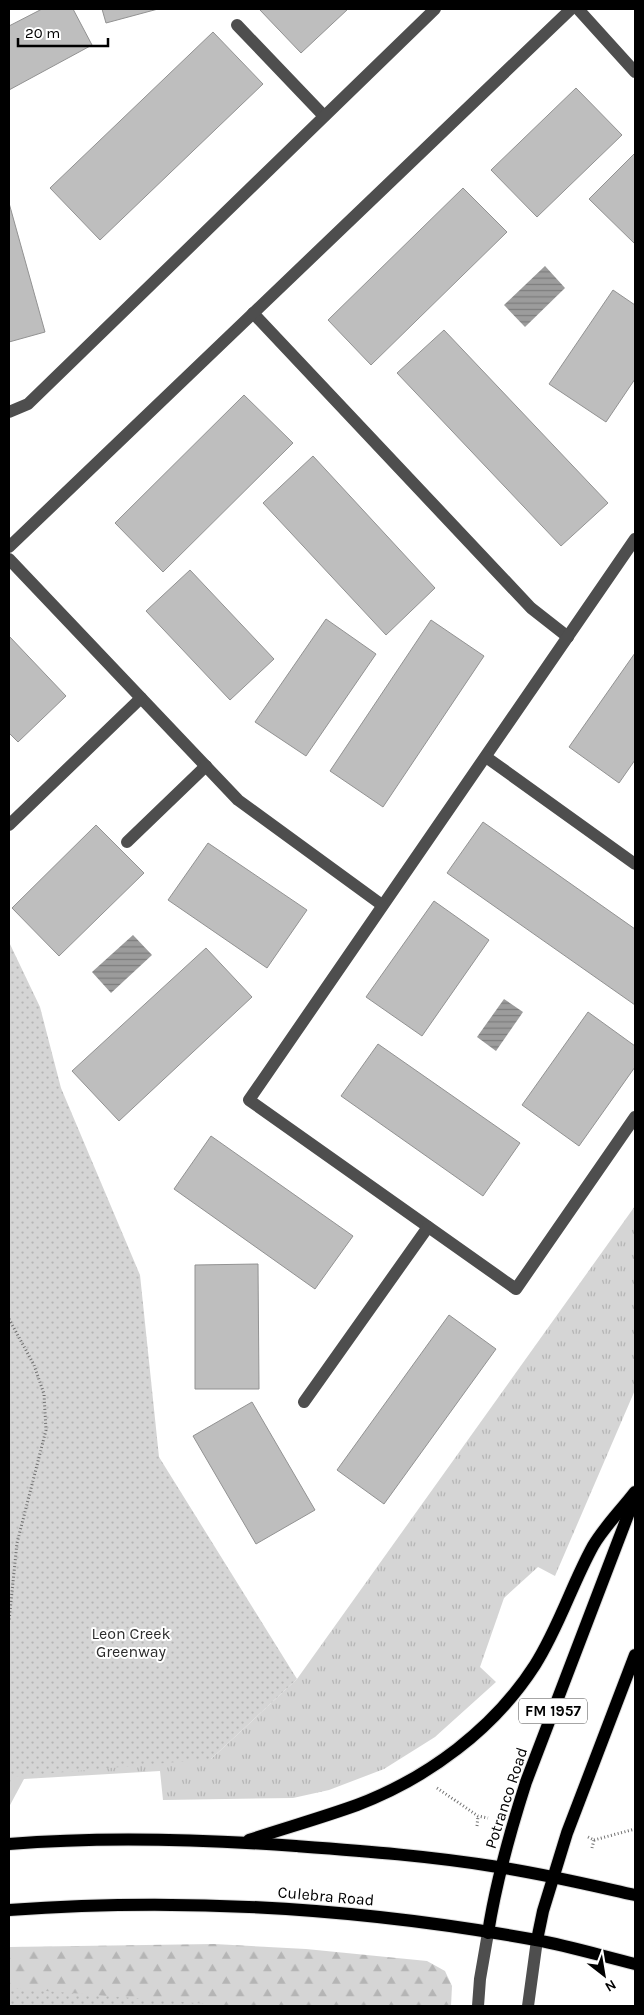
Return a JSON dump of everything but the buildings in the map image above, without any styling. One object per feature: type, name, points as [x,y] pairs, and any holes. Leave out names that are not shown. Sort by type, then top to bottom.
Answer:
[{"type":"main road","points":[[242,1842],[366,1801],[399,1786],[463,1745],[515,1694],[551,1638],[594,1544],[635,1493]]},
{"type":"main road","name":"Potranco Road","points":[[488,1933],[512,1822],[635,1493]]},
{"type":"main road","name":"FM 1957","points":[[537,1940],[542,1910],[567,1833],[635,1655]]},
{"type":"main road","points":[[10,1844],[114,1839],[242,1842],[374,1851],[501,1867],[635,1895]]},
{"type":"main road","name":"Culebra Road","points":[[13,1909],[131,1903],[240,1905],[442,1924],[537,1940],[635,1964]]},
{"type":"street","points":[[9,412],[28,404],[436,9]]},
{"type":"street","points":[[9,547],[571,9]]},
{"type":"street","points":[[578,9],[635,72]]},
{"type":"street","points":[[237,25],[324,116]]},
{"type":"street","points":[[253,313],[532,608],[568,637]]},
{"type":"street","points":[[635,540],[486,757],[382,904],[249,1100],[516,1289],[635,1117]]},
{"type":"street","points":[[9,558],[238,800],[382,904]]},
{"type":"street","points":[[9,825],[141,698]]},
{"type":"street","points":[[486,757],[635,864]]},
{"type":"street","points":[[126,842],[206,766]]},
{"type":"street","points":[[304,1402],[428,1227]]},
{"type":"street","name":"Potranco Road","points":[[478,2006],[480,1979],[488,1933]]},
{"type":"street","points":[[528,2006],[537,1940]]},
{"type":"path","points":[[9,1319],[34,1365],[44,1394],[46,1430],[17,1543],[9,1621]]},
{"type":"path","points":[[434,1786],[478,1816],[488,1818]]},
{"type":"path","points":[[477,1826],[478,1816]]},
{"type":"path","points":[[588,1837],[594,1840],[635,1829]]},
{"type":"path","points":[[592,1848],[594,1840]]},
{"type":"green space","name":"Leon Creek Greenway","points":[[9,942],[40,1007],[61,1088],[140,1275],[159,1457],[297,1679],[211,1759],[9,1777]]},
{"type":"green space","points":[[635,1206],[635,1390],[555,1576],[538,1567],[504,1598],[480,1667],[496,1682],[435,1737],[384,1769],[329,1790],[293,1798],[163,1800],[160,1771],[24,1779],[9,1807],[9,1727],[211,1759],[297,1679]]},
{"type":"green space","points":[[214,1944],[306,1949],[427,1961],[445,1971],[452,1986],[451,2006],[9,2006],[9,1947]]},
{"type":"green space","points":[[9,1988],[233,2006],[9,2006]]},
{"type":"shaded area","points":[[545,266],[565,288],[525,327],[504,305]]},
{"type":"shaded area","points":[[133,935],[152,955],[111,993],[92,972]]},
{"type":"shaded area","points":[[504,999],[523,1012],[496,1051],[477,1037]]}]
